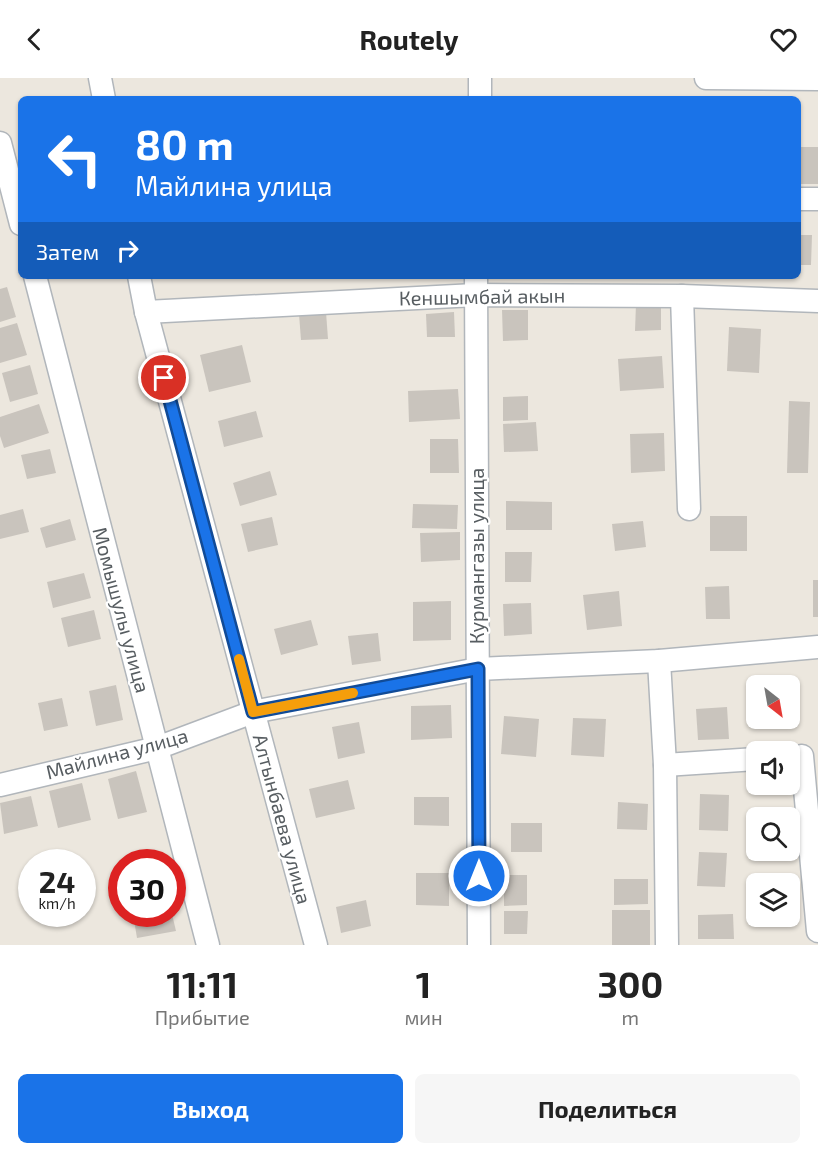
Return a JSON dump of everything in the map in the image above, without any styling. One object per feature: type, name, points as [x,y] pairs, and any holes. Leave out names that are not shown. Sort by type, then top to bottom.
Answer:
[{"type":"street","points":[[100,78],[103,96]]},
{"type":"street","points":[[480,78],[480,96]]},
{"type":"street","points":[[706,78],[818,79]]},
{"type":"street","points":[[0,143],[18,212]]},
{"type":"street","points":[[801,199],[818,199]]},
{"type":"street","name":"Момышулы улица","points":[[35,279],[208,945]]},
{"type":"street","name":"Алтынбаева улица","points":[[140,279],[146,312],[316,945]]},
{"type":"street","name":"Кеншымбай акын","points":[[146,312],[476,285],[682,296],[818,300]]},
{"type":"street","name":"Курмангазы улица","points":[[476,285],[479,945]]},
{"type":"street","points":[[682,296],[689,509]]},
{"type":"street","name":"Майлина улица","points":[[0,785],[157,748],[253,712],[478,669],[659,661],[818,647]]},
{"type":"street","points":[[659,661],[665,765],[667,945]]},
{"type":"street","points":[[803,755],[818,932]]},
{"type":"street","points":[[665,765],[746,760]]},
{"type":"building","points":[[801,147],[818,147],[818,184],[801,184]]},
{"type":"building","points":[[801,235],[812,235],[811,265],[801,265]]},
{"type":"building","points":[[7,287],[16,317],[0,322],[0,289]]},
{"type":"building","points":[[636,304],[661,304],[661,330],[635,331]]},
{"type":"building","points":[[502,310],[528,310],[528,340],[503,341]]},
{"type":"building","points":[[326,312],[328,339],[301,340],[299,314]]},
{"type":"building","points":[[454,312],[455,337],[427,337],[426,314]]},
{"type":"building","points":[[17,323],[27,355],[0,363],[0,328]]},
{"type":"building","points":[[729,327],[761,329],[759,373],[727,371]]},
{"type":"building","points":[[242,345],[251,382],[209,392],[200,355]]},
{"type":"building","points":[[662,356],[664,388],[620,391],[618,359]]},
{"type":"building","points":[[30,365],[38,394],[10,402],[2,373]]},
{"type":"building","points":[[458,389],[460,419],[409,422],[408,391]]},
{"type":"building","points":[[528,396],[528,420],[503,421],[503,397]]},
{"type":"building","points":[[789,401],[810,402],[808,473],[787,473]]},
{"type":"building","points":[[39,404],[49,433],[4,448],[0,436],[0,417]]},
{"type":"building","points":[[256,411],[263,437],[224,447],[218,421]]},
{"type":"building","points":[[536,422],[538,451],[504,452],[503,424]]},
{"type":"building","points":[[664,433],[665,471],[631,473],[630,434]]},
{"type":"building","points":[[430,439],[458,439],[459,473],[430,473]]},
{"type":"building","points":[[50,449],[56,473],[27,479],[21,455]]},
{"type":"building","points":[[270,471],[277,495],[240,506],[233,483]]},
{"type":"building","points":[[506,501],[552,502],[552,530],[506,530]]},
{"type":"building","points":[[413,504],[458,505],[457,529],[412,528]]},
{"type":"building","points":[[23,509],[29,532],[0,539],[0,515]]},
{"type":"building","points":[[710,516],[747,516],[747,551],[710,551]]},
{"type":"building","points":[[272,517],[278,545],[248,552],[241,524]]},
{"type":"building","points":[[70,519],[76,540],[46,548],[40,528]]},
{"type":"building","points":[[643,521],[646,547],[615,551],[612,524]]},
{"type":"building","points":[[460,532],[460,560],[421,562],[420,533]]},
{"type":"building","points":[[505,552],[532,552],[531,582],[505,582]]},
{"type":"building","points":[[84,573],[91,598],[53,608],[47,582]]},
{"type":"building","points":[[813,580],[818,580],[818,617],[813,617]]},
{"type":"building","points":[[729,586],[730,619],[706,619],[705,587]]},
{"type":"building","points":[[619,591],[622,626],[587,630],[583,595]]},
{"type":"building","points":[[451,601],[451,640],[413,641],[413,602]]},
{"type":"building","points":[[531,603],[532,634],[504,636],[503,604]]},
{"type":"building","points":[[94,610],[101,639],[68,647],[61,618]]},
{"type":"building","points":[[311,620],[318,645],[281,655],[274,629]]},
{"type":"building","points":[[378,633],[381,661],[352,665],[348,636]]},
{"type":"building","points":[[116,685],[123,720],[96,726],[89,691]]},
{"type":"building","points":[[62,698],[68,726],[44,731],[38,703]]},
{"type":"building","points":[[451,705],[452,738],[411,740],[411,706]]},
{"type":"building","points":[[727,707],[729,739],[698,740],[696,709]]},
{"type":"building","points":[[504,716],[539,719],[536,757],[501,754]]},
{"type":"building","points":[[573,718],[606,719],[604,757],[571,755]]},
{"type":"building","points":[[359,722],[365,753],[338,759],[332,727]]},
{"type":"building","points":[[136,771],[147,812],[118,819],[108,779]]},
{"type":"building","points":[[348,780],[355,809],[316,818],[309,789]]},
{"type":"building","points":[[82,783],[91,820],[58,828],[49,791]]},
{"type":"building","points":[[700,794],[729,795],[728,831],[699,830]]},
{"type":"building","points":[[31,796],[38,826],[4,834],[0,803]]},
{"type":"building","points":[[414,797],[449,797],[449,826],[414,825]]},
{"type":"building","points":[[618,802],[648,804],[647,830],[617,829]]},
{"type":"building","points":[[511,823],[542,823],[542,852],[511,852]]},
{"type":"building","points":[[699,852],[727,853],[725,887],[697,886]]},
{"type":"building","points":[[416,873],[449,873],[449,906],[416,905]]},
{"type":"building","points":[[504,875],[527,875],[527,905],[504,906]]},
{"type":"building","points":[[614,879],[648,879],[648,904],[614,905]]},
{"type":"building","points":[[366,900],[371,926],[341,933],[336,907]]},
{"type":"building","points":[[612,910],[650,910],[650,945],[612,945]]},
{"type":"building","points":[[504,911],[528,911],[527,934],[504,934]]},
{"type":"building","points":[[733,914],[734,939],[698,939],[698,915]]},
{"type":"building","points":[[135,927],[175,927],[176,931],[137,938]]},
{"type":"slow traffic","points":[[239,659],[253,712],[353,693]]},
{"type":"route","points":[[164,378],[253,712],[478,669],[479,876]]}]
